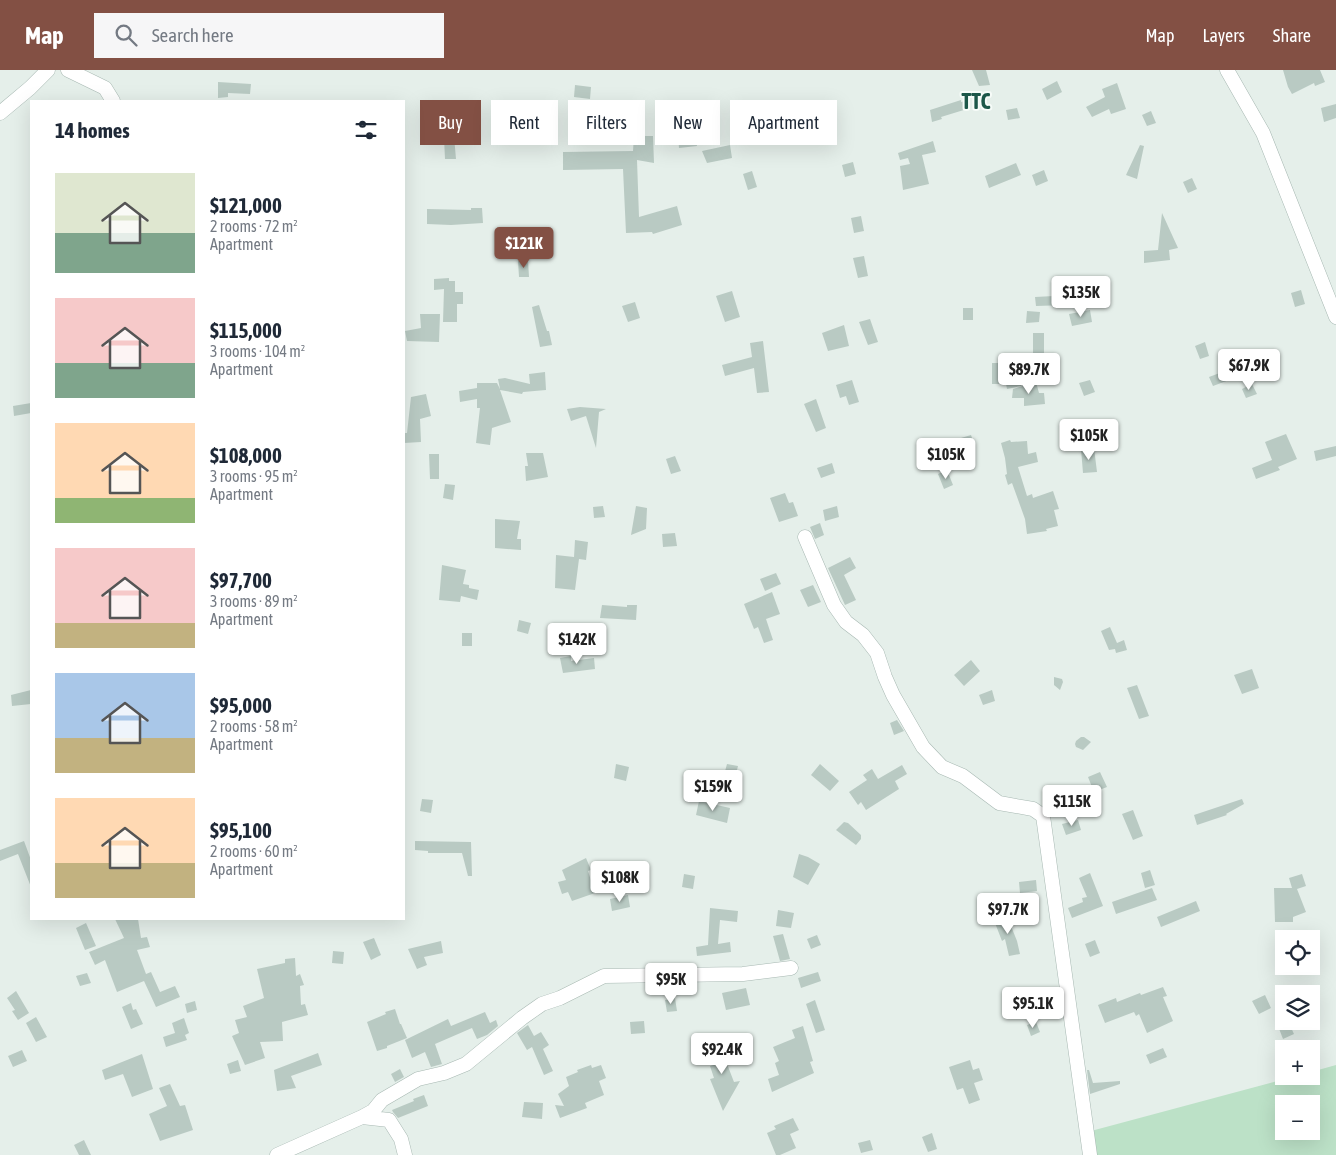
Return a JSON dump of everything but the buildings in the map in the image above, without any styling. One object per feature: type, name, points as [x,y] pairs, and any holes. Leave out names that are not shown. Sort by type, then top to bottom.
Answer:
[{"type":"street","points":[[0,114],[48,70]]},
{"type":"street","points":[[68,70],[105,88],[113,100]]},
{"type":"street","points":[[1227,70],[1264,133],[1336,317]]},
{"type":"street","points":[[805,538],[834,605],[846,622],[863,636],[877,653],[893,695],[923,747],[942,767],[963,776],[999,803],[1033,810],[1043,816],[1090,1155]]},
{"type":"street","points":[[277,1155],[362,1117],[373,1111],[382,1100],[418,1079],[444,1073],[466,1064],[542,1004],[560,998],[604,976],[743,974],[791,968]]},
{"type":"street","points":[[362,1117],[389,1120],[401,1139],[404,1155]]},
{"type":"green space","points":[[1336,1065],[1336,1155],[1096,1155],[1091,1131],[1275,1082],[1275,1085],[1320,1085],[1320,1069]]},
{"type":"district","name":"TTC","points":[[976,101]]}]
